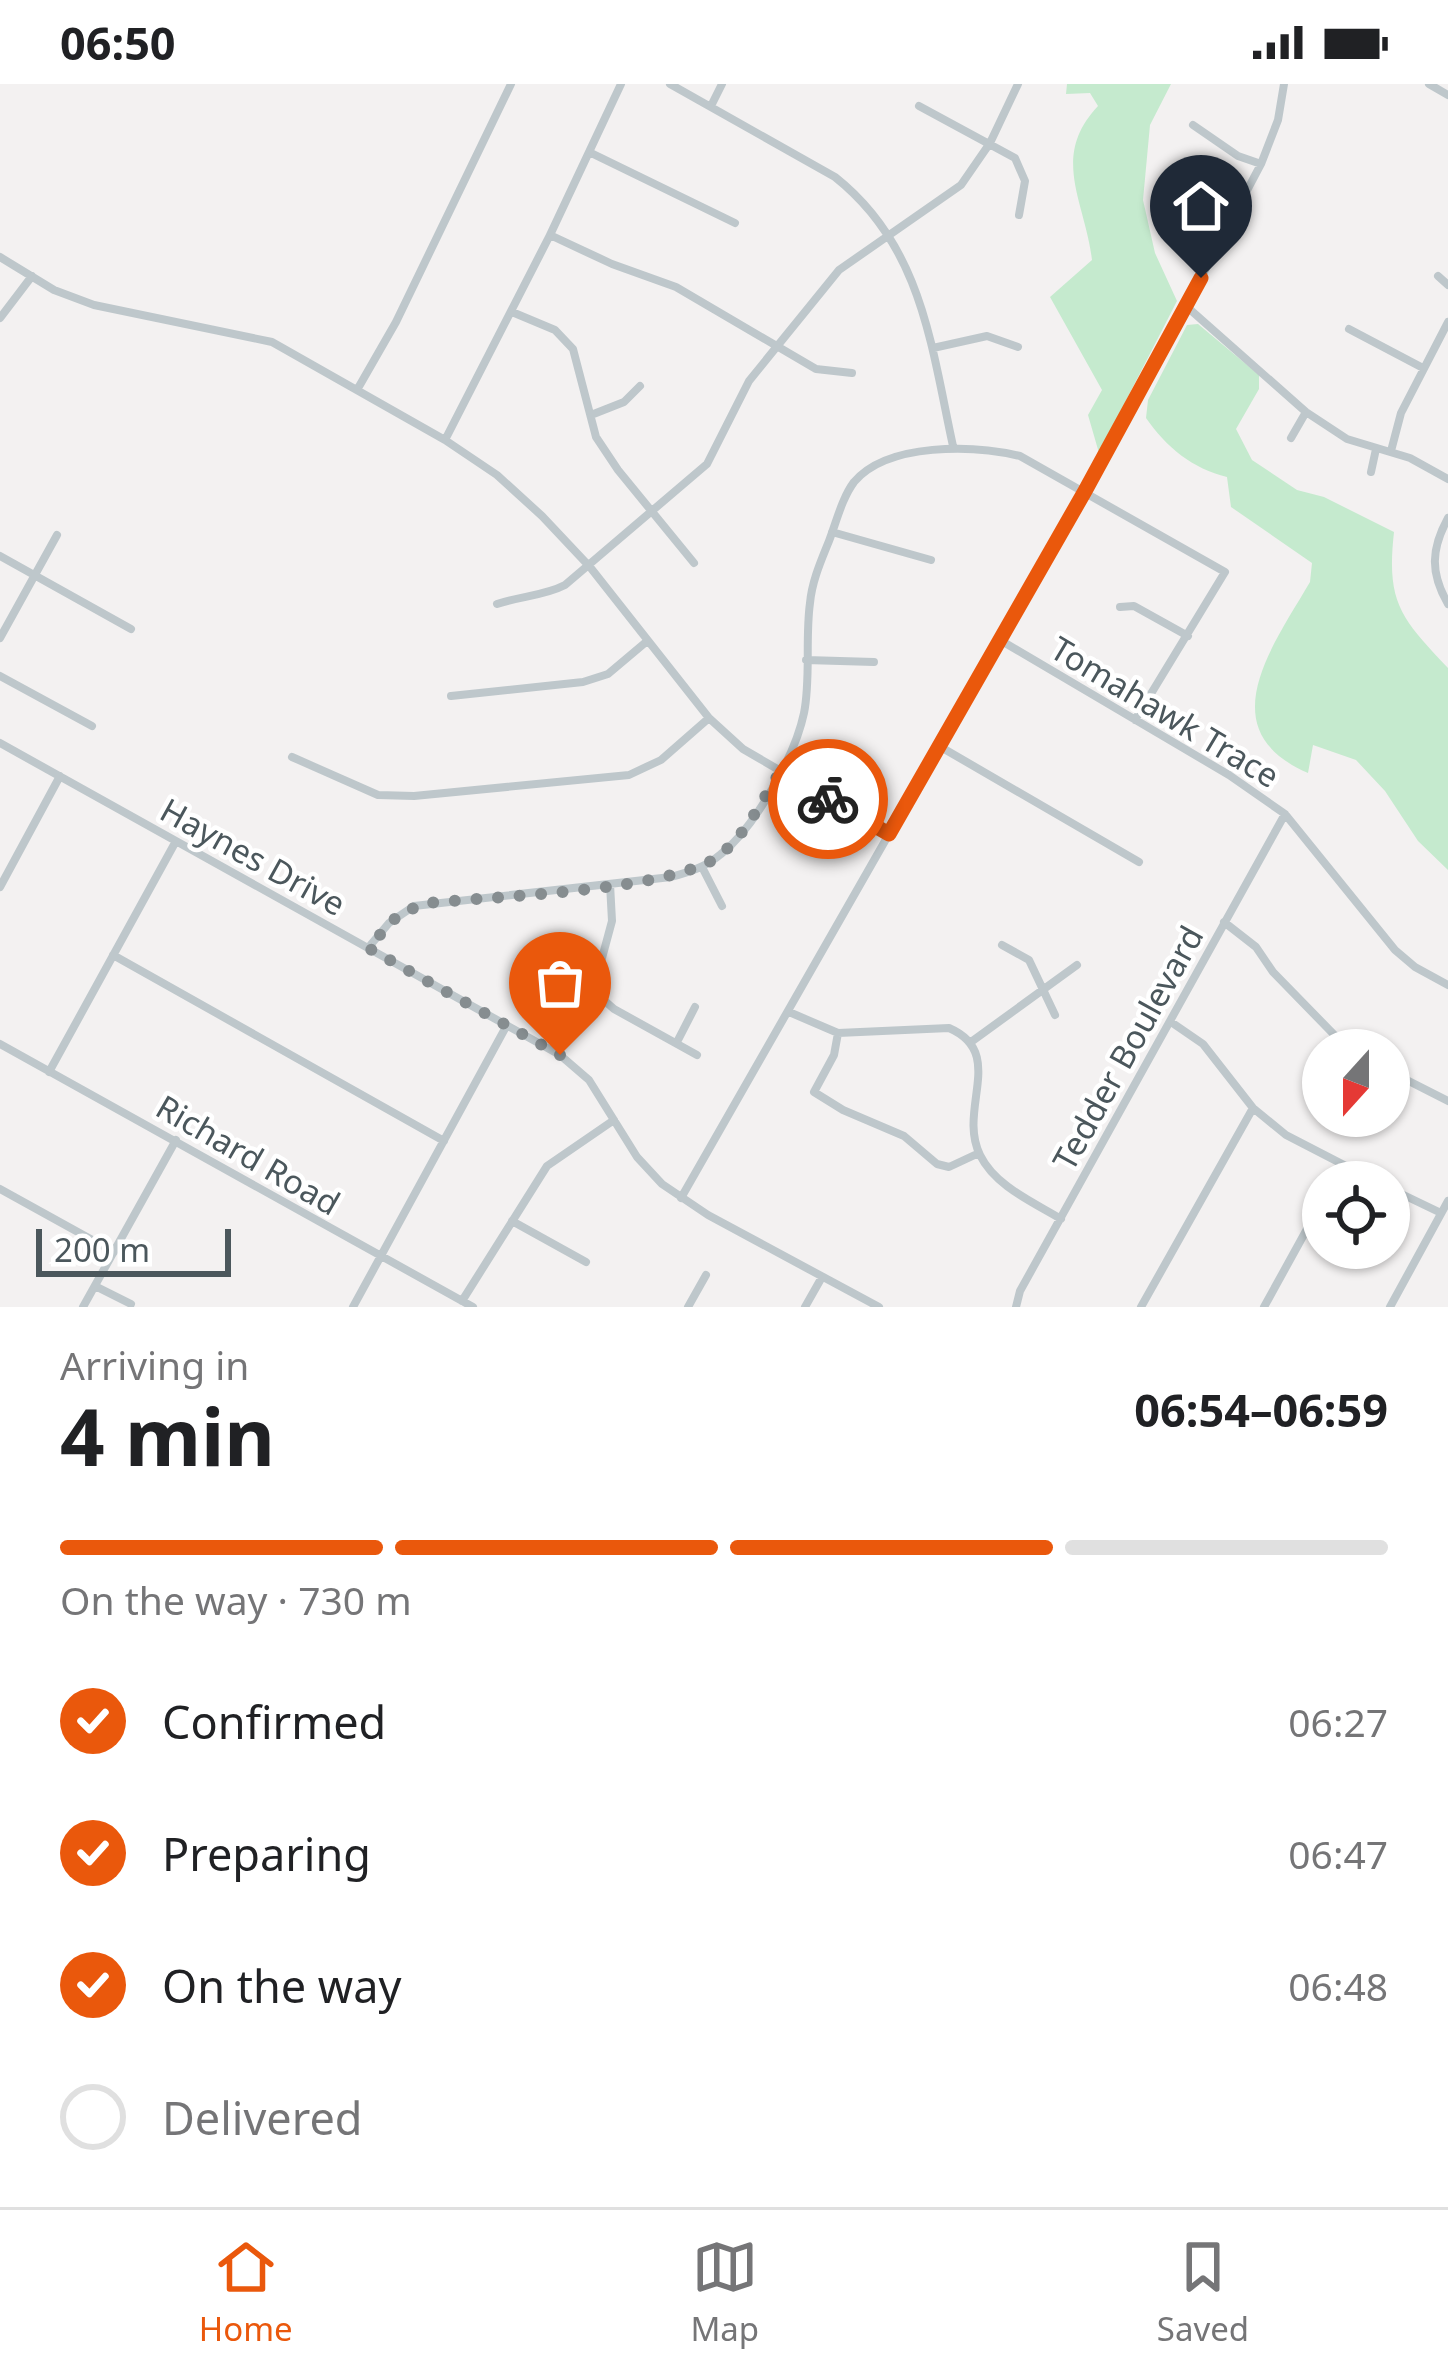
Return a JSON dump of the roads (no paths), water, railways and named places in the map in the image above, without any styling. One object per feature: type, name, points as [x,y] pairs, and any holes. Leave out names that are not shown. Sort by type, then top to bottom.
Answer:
[{"type":"street","points":[[357,390],[396,322],[511,84]]},
{"type":"street","points":[[445,440],[621,84]]},
{"type":"street","points":[[670,84],[712,104],[858,195],[889,235],[913,279],[953,446]]},
{"type":"street","points":[[712,104],[722,84]]},
{"type":"street","points":[[497,604],[553,592],[590,568],[707,464],[749,381],[777,345],[839,270],[961,185],[990,143],[1018,84]]},
{"type":"street","points":[[681,1198],[1186,306],[1261,164],[1284,84]]},
{"type":"street","points":[[1429,84],[1448,95]]},
{"type":"street","points":[[919,106],[1015,158],[1025,181],[1018,215]]},
{"type":"street","points":[[1193,125],[1225,148],[1261,164]]},
{"type":"street","points":[[589,152],[735,223]]},
{"type":"street","points":[[550,235],[676,287],[816,369],[851,373]]},
{"type":"street","points":[[0,257],[54,290],[94,305],[272,342],[445,440],[497,475],[590,568],[709,718],[743,749],[889,834]]},
{"type":"street","points":[[0,318],[32,276]]},
{"type":"street","points":[[1438,276],[1448,285]]},
{"type":"street","points":[[1186,306],[1306,412],[1347,439],[1390,451],[1448,479]]},
{"type":"street","points":[[512,312],[555,330],[573,349],[596,437],[694,563]]},
{"type":"street","points":[[1390,451],[1401,413],[1448,322]]},
{"type":"street","points":[[1348,329],[1423,368]]},
{"type":"street","points":[[933,348],[987,336],[1018,347]]},
{"type":"street","points":[[591,415],[624,402],[640,386]]},
{"type":"street","points":[[1292,438],[1306,412]]},
{"type":"street","points":[[368,948],[389,922],[414,906],[671,878],[723,853],[746,828],[780,772],[802,719],[810,601],[850,487],[879,464],[953,446],[1020,456],[1225,572],[1136,721]]},
{"type":"street","points":[[1371,472],[1376,449]]},
{"type":"street","points":[[1448,518],[1434,549],[1434,576],[1448,604]]},
{"type":"street","points":[[832,532],[931,560]]},
{"type":"street","points":[[0,638],[57,535]]},
{"type":"street","points":[[0,556],[131,629]]},
{"type":"street","points":[[1120,607],[1134,605],[1188,636]]},
{"type":"street","name":"Tomahawk Trace","points":[[1000,640],[1285,814],[1395,950],[1448,985]]},
{"type":"street","points":[[451,696],[583,682],[608,674],[646,642]]},
{"type":"street","points":[[806,660],[874,662]]},
{"type":"street","points":[[0,676],[92,726]]},
{"type":"street","points":[[292,757],[378,795],[414,796],[629,775],[661,760],[709,718]]},
{"type":"street","name":"Haynes Drive","points":[[0,743],[560,1055],[589,1080],[638,1157],[662,1184],[879,1307]]},
{"type":"street","points":[[939,746],[1139,862]]},
{"type":"street","points":[[0,887],[60,776]]},
{"type":"street","name":"Tedder Boulevard","points":[[1016,1307],[1020,1291],[1285,814]]},
{"type":"street","points":[[49,1072],[176,842]]},
{"type":"street","points":[[702,867],[722,906]]},
{"type":"street","points":[[610,884],[611,921],[598,973],[598,995],[614,1010],[697,1054]]},
{"type":"street","points":[[1224,922],[1256,947],[1273,972],[1329,1029]]},
{"type":"street","points":[[1002,945],[1024,955],[1046,989],[1055,1016]]},
{"type":"street","points":[[113,955],[444,1141]]},
{"type":"street","points":[[971,1042],[1077,965]]},
{"type":"street","points":[[677,1042],[695,1007]]},
{"type":"street","points":[[789,1012],[838,1033],[950,1028],[971,1042],[980,1063],[971,1129],[979,1153],[1003,1183],[1061,1219]]},
{"type":"street","points":[[1171,1022],[1203,1044],[1253,1108],[1286,1135],[1335,1161]]},
{"type":"street","points":[[353,1307],[508,1025]]},
{"type":"street","points":[[838,1033],[834,1054],[814,1092],[904,1136],[937,1164],[949,1167],[979,1153]]},
{"type":"street","name":"Richard Road","points":[[0,1044],[473,1307]]},
{"type":"street","points":[[1410,1082],[1448,1101]]},
{"type":"street","points":[[1141,1307],[1253,1108]]},
{"type":"street","points":[[462,1301],[547,1166],[614,1120]]},
{"type":"street","points":[[83,1307],[176,1140]]},
{"type":"street","points":[[0,1189],[114,1252]]},
{"type":"street","points":[[1410,1198],[1442,1213]]},
{"type":"street","points":[[1390,1307],[1448,1201]]},
{"type":"street","points":[[512,1221],[586,1262]]},
{"type":"street","points":[[1264,1307],[1302,1238]]},
{"type":"street","points":[[688,1307],[706,1275]]},
{"type":"street","points":[[805,1307],[822,1277]]},
{"type":"street","points":[[95,1286],[131,1304]]}]
